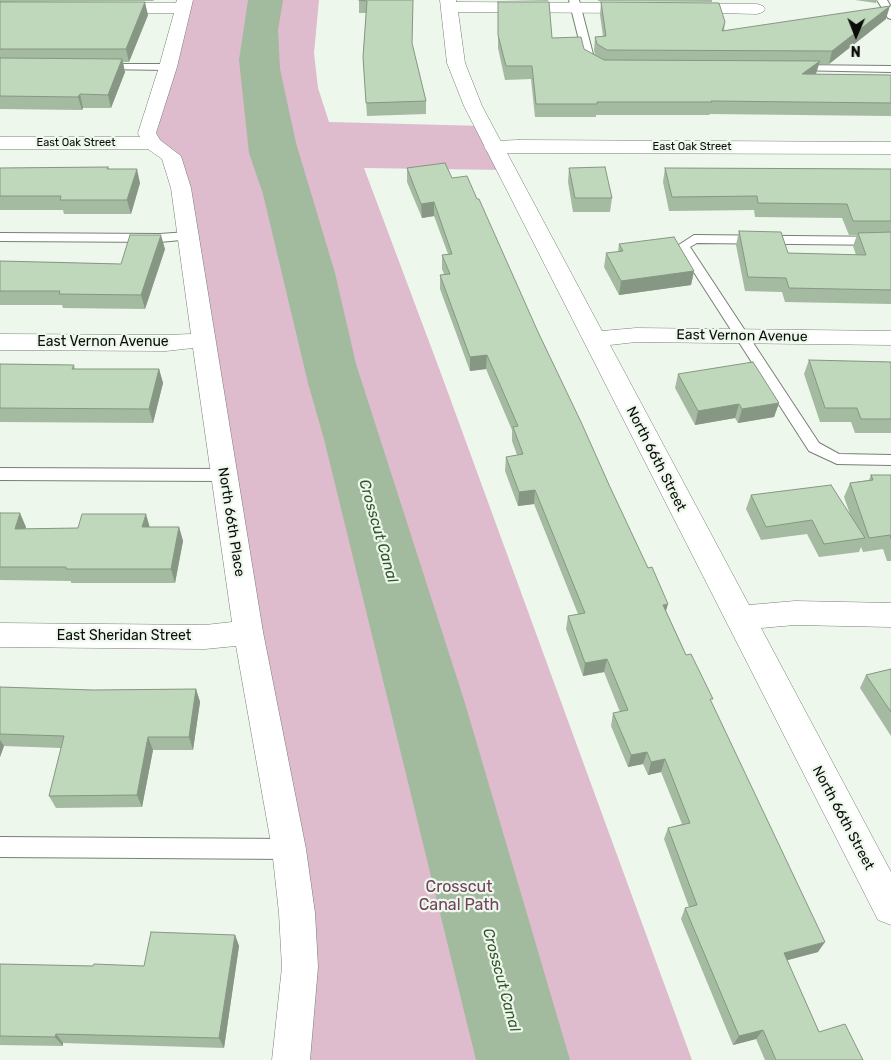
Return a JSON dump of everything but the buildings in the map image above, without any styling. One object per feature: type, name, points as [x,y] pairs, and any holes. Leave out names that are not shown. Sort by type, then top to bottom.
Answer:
[{"type":"street","points":[[448,3],[575,4],[652,8]]},
{"type":"street","name":"North 66th Street","points":[[448,3],[456,63],[464,86],[738,618],[891,908]]},
{"type":"street","points":[[94,8],[184,4],[168,67],[148,126],[148,133],[152,143]]},
{"type":"street","points":[[671,8],[757,9]]},
{"type":"street","name":"East Oak Street","points":[[0,142],[152,143]]},
{"type":"street","name":"North 66th Place","points":[[152,143],[171,156],[182,188],[187,236],[205,340],[248,632],[289,849],[297,913],[300,967],[291,1060]]},
{"type":"street","name":"East Oak Street","points":[[494,147],[891,148]]},
{"type":"street","name":"East Vernon Avenue","points":[[594,339],[636,335],[891,338]]},
{"type":"street","name":"East Vernon Avenue","points":[[0,342],[166,343],[205,340]]},
{"type":"street","points":[[738,618],[795,613],[891,615]]},
{"type":"street","name":"East Sheridan Street","points":[[0,635],[205,637],[248,632]]},
{"type":"lane","points":[[882,0],[891,16]]},
{"type":"lane","points":[[575,4],[589,60],[603,68],[613,68]]},
{"type":"lane","points":[[96,67],[168,67]]},
{"type":"lane","points":[[782,68],[891,68]]},
{"type":"lane","points":[[0,237],[160,238],[187,236]]},
{"type":"lane","points":[[891,241],[694,239],[683,246],[814,447],[837,460],[891,460]]},
{"type":"lane","points":[[0,474],[224,475]]},
{"type":"lane","points":[[0,847],[289,849]]},
{"type":"green space","name":"Crosscut Canal Path","points":[[185,0],[319,0],[314,53],[318,88],[329,122],[483,126],[507,170],[364,168],[692,1060],[291,1060],[300,967],[181,188],[148,126]]},
{"type":"water","name":"Crosscut Canal","points":[[248,0],[283,0],[278,30],[280,69],[296,143],[335,273],[356,364],[464,700],[570,1060],[476,1060],[263,194],[249,153],[239,60]]}]
